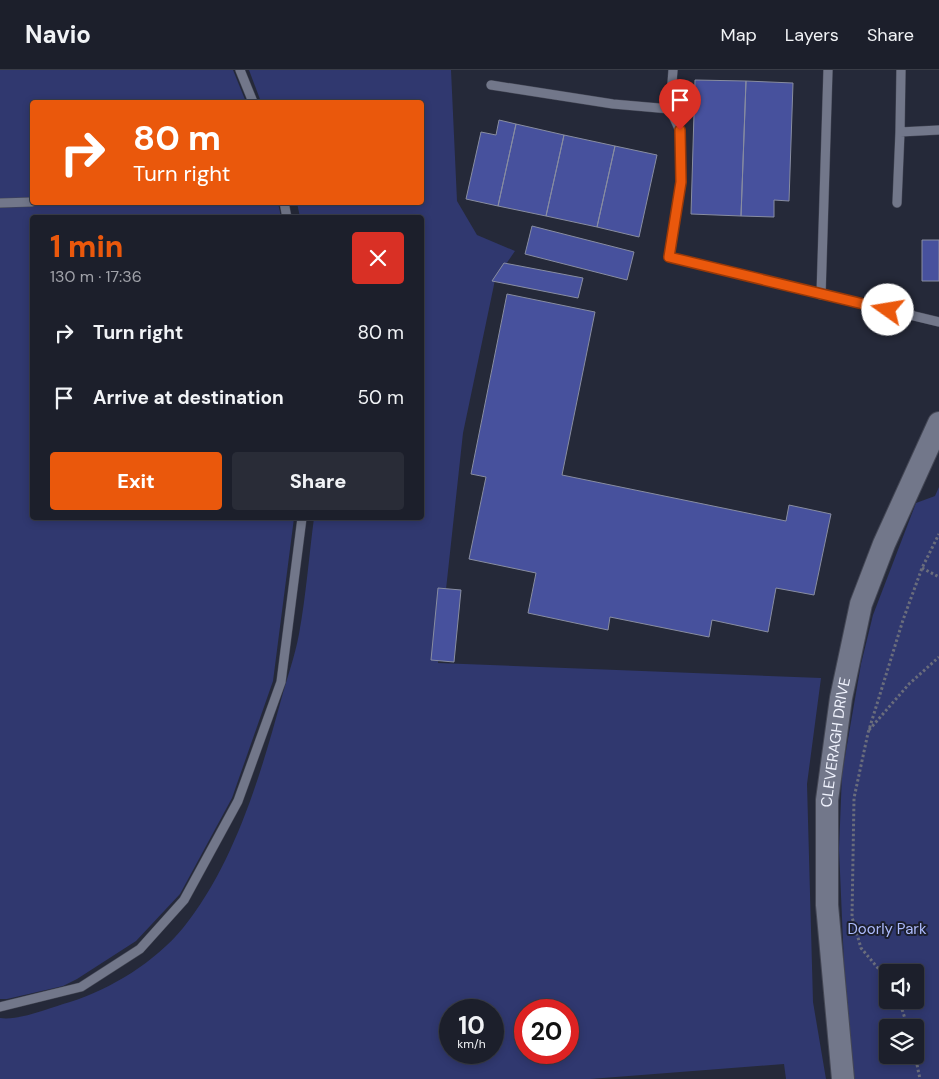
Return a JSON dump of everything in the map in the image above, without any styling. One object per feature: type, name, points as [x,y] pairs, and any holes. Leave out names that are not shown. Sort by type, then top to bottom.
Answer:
[{"type":"street","name":"CLEVERAGH DRIVE","points":[[843,1079],[827,904],[827,800],[841,698],[861,604],[884,544],[939,423]]},
{"type":"lane","points":[[240,70],[252,100]]},
{"type":"lane","points":[[673,70],[670,109],[680,130],[681,182],[669,257],[939,322]]},
{"type":"lane","points":[[821,295],[828,70]]},
{"type":"lane","points":[[897,203],[901,70]]},
{"type":"lane","points":[[491,85],[613,104],[670,109]]},
{"type":"lane","points":[[900,132],[939,130]]},
{"type":"lane","points":[[0,203],[30,202]]},
{"type":"lane","points":[[0,1006],[81,987],[140,948],[184,900],[238,801],[281,682],[302,520]]},
{"type":"path","points":[[879,969],[861,948],[852,917],[854,798],[868,733],[903,620],[922,568],[939,534]]},
{"type":"path","points":[[922,568],[939,577]]},
{"type":"path","points":[[868,733],[886,708],[939,657]]},
{"type":"path","points":[[917,1064],[920,1079]]},
{"type":"green space","points":[[0,70],[233,70],[245,100],[30,100],[30,205],[278,205],[281,215],[30,215],[30,520],[294,520],[273,681],[232,798],[180,894],[136,941],[77,979],[63,986],[0,999]]},
{"type":"green space","points":[[249,70],[451,70],[457,201],[477,235],[515,251],[495,280],[463,433],[438,663],[821,678],[807,784],[813,1002],[826,1079],[786,1079],[784,1064],[590,1079],[0,1079],[0,1018],[26,1016],[70,1002],[101,990],[131,973],[159,952],[183,928],[217,877],[231,848],[254,789],[293,659],[306,591],[314,520],[424,520],[424,215],[300,215],[297,205],[424,205],[424,100],[260,100]]},
{"type":"green space","name":"Doorly Park","points":[[939,487],[939,1079],[854,1079],[844,964],[839,849],[842,774],[861,664],[873,615],[916,503],[935,496]]},
{"type":"building","points":[[695,80],[746,81],[741,216],[691,214]]},
{"type":"building","points":[[746,81],[793,83],[789,201],[774,200],[774,217],[741,216]]},
{"type":"building","points":[[499,120],[516,124],[498,206],[466,199],[481,132],[496,135]]},
{"type":"building","points":[[516,124],[564,135],[546,216],[498,206]]},
{"type":"building","points":[[564,135],[615,146],[597,227],[546,216]]},
{"type":"building","points":[[615,146],[657,155],[639,237],[597,227]]},
{"type":"building","points":[[532,226],[634,252],[627,280],[525,254]]},
{"type":"building","points":[[922,240],[939,240],[939,281],[922,281]]},
{"type":"building","points":[[504,263],[583,278],[578,298],[492,281]]},
{"type":"building","points":[[507,294],[595,312],[562,475],[786,521],[789,505],[831,514],[814,595],[776,588],[768,632],[712,620],[709,637],[610,617],[608,630],[528,613],[536,573],[469,559],[486,477],[471,474]]},
{"type":"building","points":[[438,588],[461,590],[454,662],[431,660]]},
{"type":"route","points":[[680,130],[681,182],[669,257],[888,310]]}]
